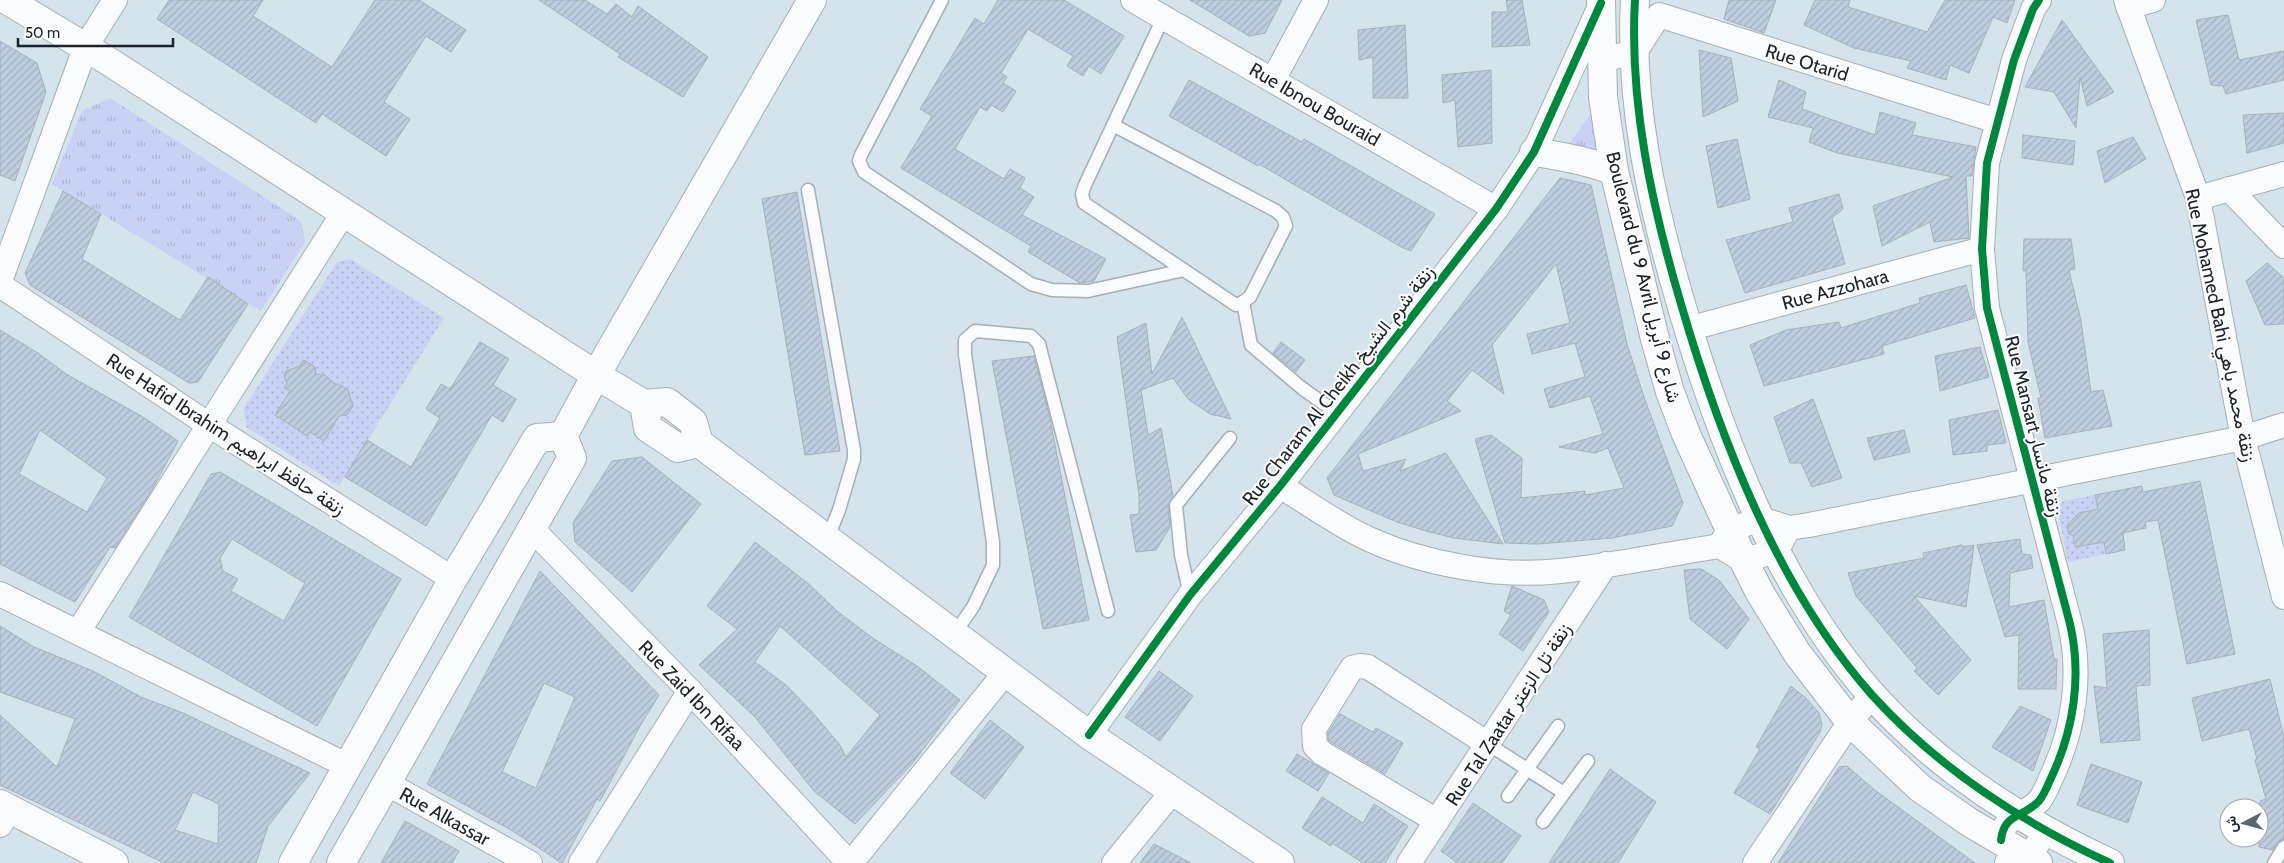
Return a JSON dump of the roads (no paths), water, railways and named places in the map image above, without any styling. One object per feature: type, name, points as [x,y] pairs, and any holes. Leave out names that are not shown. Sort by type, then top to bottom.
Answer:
[{"type":"main road","points":[[7,0],[86,46],[596,375],[644,404],[648,428],[678,448],[699,443],[1089,735],[1280,863]]},
{"type":"main road","points":[[563,436],[596,375],[812,0]]},
{"type":"main road","name":"Boulevard du 9 Avril شارع 9 أبريل","points":[[1635,0],[1635,52],[1641,123],[1653,200],[1688,329],[1720,424],[1762,519],[1783,539],[1790,577],[1841,657],[1872,695],[1915,739],[1945,764],[2018,815],[2043,830],[2110,863]]},
{"type":"main road","name":"Boulevard du 9 Avril شارع 9 أبريل","points":[[1605,1],[1601,60],[1603,97],[1614,171],[1655,339],[1670,392],[1725,538],[1744,561],[1760,592],[1797,653],[1850,722],[1920,788],[2018,855]]},
{"type":"main road","points":[[1534,152],[1568,156],[1614,171]]},
{"type":"main road","points":[[341,863],[572,458],[563,436]]},
{"type":"main road","points":[[293,863],[453,579],[537,438],[563,436]]},
{"type":"main road","points":[[3,813],[114,863]]},
{"type":"street","points":[[0,281],[86,46],[115,0]]},
{"type":"street","name":"Rue Ibnou Bouraid","points":[[1133,0],[1164,16],[1496,210]]},
{"type":"street","points":[[1273,80],[1316,0]]},
{"type":"street","name":"Rue Mansart زنقة مانسار","points":[[2018,855],[2004,825],[2040,801],[2055,771],[2069,727],[2074,701],[2076,673],[2075,645],[2031,481],[1988,308],[1982,249],[1987,163],[2014,60],[2033,9],[2039,0]]},
{"type":"street","points":[[2127,3],[2153,0]]},
{"type":"street","name":"Rue Charam Al Cheikh زنقة شرم الشيخ","points":[[1089,735],[1190,595],[1280,486],[1496,210],[1534,152],[1585,39],[1605,1]]},
{"type":"street","name":"Rue Mohamed Bahi زنقة محمد باهي","points":[[2127,3],[2198,198],[2243,438],[2284,597]]},
{"type":"street","name":"Rue Otarid","points":[[1635,52],[1659,15],[1997,121]]},
{"type":"street","points":[[1585,39],[1601,60],[1635,52]]},
{"type":"street","points":[[2198,198],[2284,174]]},
{"type":"street","points":[[2229,189],[2284,246]]},
{"type":"street","points":[[78,632],[344,212]]},
{"type":"street","name":"Rue Azzohara","points":[[1688,329],[1982,249]]},
{"type":"street","name":"Rue Hafid Ibrahim زنقة حافظ ابراهيم","points":[[0,285],[208,425],[453,579]]},
{"type":"street","points":[[1744,561],[1783,539],[2031,481],[2243,438],[2284,425]]},
{"type":"street","points":[[1280,486],[1336,522],[1370,540],[1417,556],[1498,571],[1559,572],[1606,564],[1725,538],[1762,519]]},
{"type":"street","name":"Rue Zaid Ibn Rifaa","points":[[532,530],[690,690],[850,863]]},
{"type":"street","name":"Rue Tal Zaatar زنقة تل الزعتر","points":[[1409,863],[1606,564]]},
{"type":"street","points":[[0,594],[348,766]]},
{"type":"street","points":[[1437,821],[1322,753],[1315,746],[1314,729],[1352,668],[1368,667],[1488,744]]},
{"type":"street","points":[[850,863],[1004,672]]},
{"type":"street","points":[[581,863],[690,690]]},
{"type":"street","points":[[1755,863],[1850,722],[1872,695]]},
{"type":"street","name":"Rue Alkassar","points":[[386,783],[530,863]]},
{"type":"street","points":[[1114,863],[1173,791]]},
{"type":"street","points":[[2018,855],[2038,845],[2043,830]]},
{"type":"lane","points":[[942,0],[861,155],[859,162],[864,172],[1031,284],[1052,290],[1088,291],[1184,270]]},
{"type":"lane","points":[[1113,125],[1276,211],[1283,218],[1286,226],[1250,297],[1244,302],[1236,305],[1084,202],[1082,194],[1085,185],[1113,125],[1164,16]]},
{"type":"lane","points":[[808,190],[854,450],[854,459],[839,510],[827,540]]},
{"type":"lane","points":[[1244,302],[1251,345],[1303,389],[1336,413]]},
{"type":"lane","points":[[954,634],[973,607],[993,564],[965,356],[965,340],[975,331],[1031,336],[1039,344],[1108,611]]},
{"type":"lane","points":[[1190,595],[1181,555],[1176,505],[1230,438]]},
{"type":"lane","points":[[1508,796],[1558,726]]},
{"type":"lane","points":[[1488,744],[1564,793]]},
{"type":"lane","points":[[1543,822],[1588,761]]},
{"type":"lane","points":[[2274,863],[2284,847]]}]
